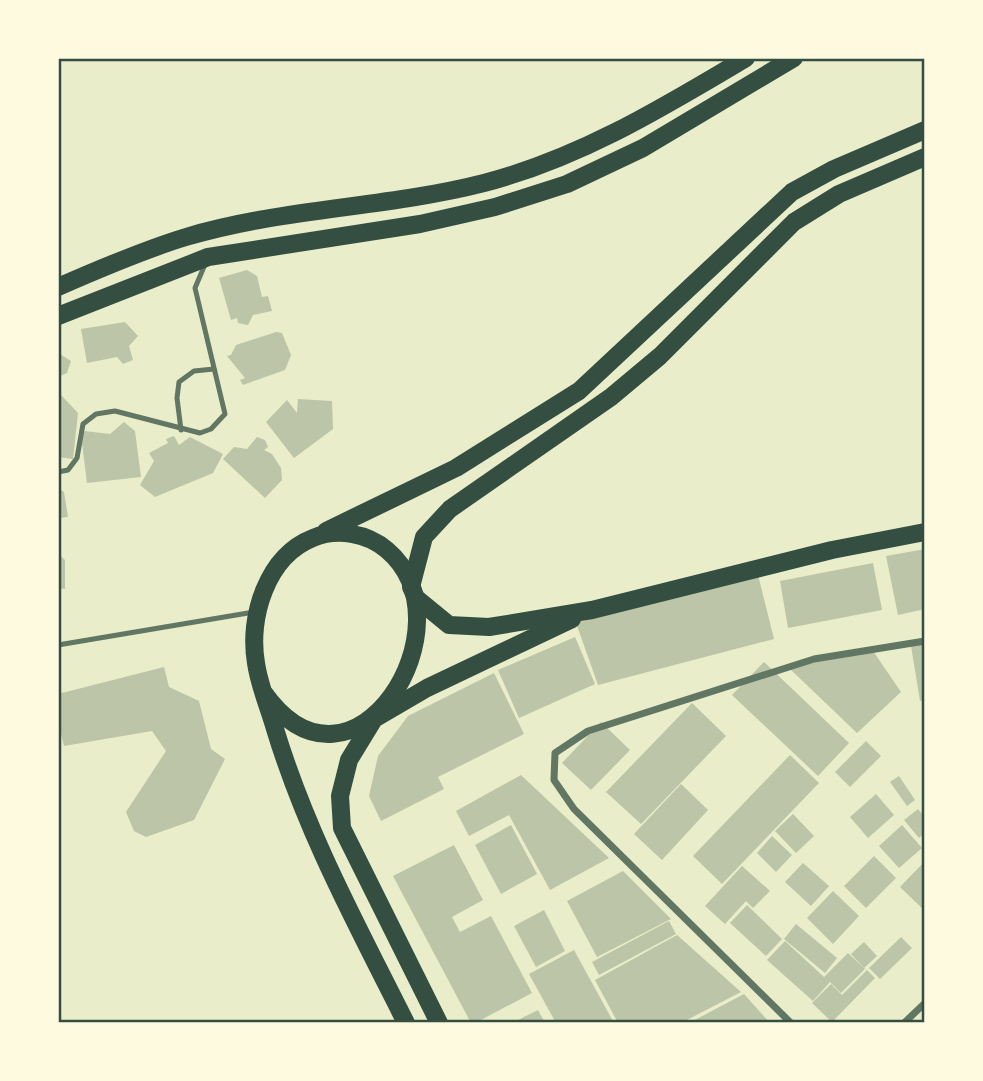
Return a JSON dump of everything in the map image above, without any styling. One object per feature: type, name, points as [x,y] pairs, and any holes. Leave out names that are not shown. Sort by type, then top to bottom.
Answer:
[{"type":"main road","points":[[58,287],[187,237],[264,220],[414,200],[558,160],[638,123],[746,58]]},
{"type":"main road","points":[[58,316],[208,257],[420,225],[495,207],[567,184],[643,148],[794,58]]},
{"type":"main road","points":[[406,1023],[313,838],[264,692],[255,662],[254,635],[257,611],[267,584],[288,553],[301,542],[456,468],[559,404],[626,348],[792,192],[834,169],[925,130]]},
{"type":"main road","points":[[439,1023],[342,828],[340,796],[349,760],[374,719],[396,691],[411,657],[416,619],[411,587],[424,537],[450,509],[611,397],[660,356],[794,222],[839,194],[925,157]]},
{"type":"main road","points":[[320,535],[349,533],[379,544],[402,567],[416,598],[449,625],[489,627],[592,610],[832,550],[925,532]]},
{"type":"main road","points":[[264,692],[288,721],[316,733],[346,731],[374,719],[496,653],[592,610]]},
{"type":"street","points":[[791,1023],[574,809],[554,780],[555,753],[588,731],[814,659],[925,641]]},
{"type":"street","points":[[905,1023],[925,1003]]},
{"type":"lane","points":[[58,472],[68,470],[77,458],[83,425],[104,411],[115,411],[200,433],[211,429],[225,414],[195,288],[208,257]]},
{"type":"lane","points":[[181,430],[177,398],[180,382],[194,370],[214,369]]},
{"type":"lane","points":[[58,645],[257,611]]},
{"type":"building","points":[[247,270],[257,276],[262,297],[268,296],[272,311],[253,315],[248,325],[238,323],[237,318],[231,320],[219,278]]},
{"type":"building","points":[[125,322],[138,336],[129,346],[133,360],[123,364],[117,357],[87,363],[81,329]]},
{"type":"building","points":[[276,332],[282,333],[291,355],[285,370],[243,385],[240,380],[245,378],[227,356],[231,355],[236,345]]},
{"type":"building","points":[[58,353],[71,361],[67,373],[58,377]]},
{"type":"building","points":[[61,395],[78,413],[73,459],[58,457],[58,397]]},
{"type":"building","points":[[298,399],[332,401],[333,429],[294,458],[266,422],[287,400],[297,413]]},
{"type":"building","points":[[124,422],[135,431],[141,477],[87,483],[81,435],[85,431],[110,434]]},
{"type":"building","points":[[174,436],[179,445],[190,437],[223,454],[213,473],[155,497],[140,485],[154,461],[149,453],[168,443],[166,439]]},
{"type":"building","points":[[257,437],[265,440],[268,447],[264,450],[272,454],[281,468],[282,480],[265,498],[223,459],[234,447],[247,449]]},
{"type":"building","points":[[58,488],[64,492],[68,517],[58,518]]},
{"type":"building","points":[[925,549],[925,609],[898,615],[886,556]]},
{"type":"building","points":[[58,554],[65,560],[65,589],[58,588]]},
{"type":"building","points":[[873,563],[882,610],[788,628],[780,581]]},
{"type":"building","points":[[758,575],[774,639],[598,685],[576,623]]},
{"type":"building","points":[[575,637],[595,684],[519,718],[498,670]]},
{"type":"building","points":[[925,644],[925,700],[920,701],[911,646]]},
{"type":"building","points":[[871,648],[901,692],[857,733],[789,668]]},
{"type":"building","points":[[764,662],[849,743],[818,776],[732,695]]},
{"type":"building","points":[[164,667],[169,687],[199,701],[211,749],[225,759],[194,820],[146,837],[134,831],[126,812],[166,751],[152,731],[64,746],[58,721],[58,694]]},
{"type":"building","points":[[494,673],[524,734],[438,777],[444,789],[381,821],[369,796],[378,756],[408,716]]},
{"type":"building","points":[[692,703],[726,736],[641,824],[606,792]]},
{"type":"building","points":[[601,722],[630,750],[591,790],[562,763]]},
{"type":"building","points":[[866,741],[881,756],[850,787],[835,772]]},
{"type":"building","points":[[790,755],[819,783],[722,884],[693,856]]},
{"type":"building","points":[[521,775],[609,858],[550,890],[509,815],[469,836],[456,811]]},
{"type":"building","points":[[899,776],[915,800],[907,806],[890,782]]},
{"type":"building","points":[[681,784],[708,810],[662,860],[634,834]]},
{"type":"building","points":[[876,794],[894,815],[868,838],[850,817]]},
{"type":"building","points":[[918,809],[925,817],[925,833],[919,838],[904,820]]},
{"type":"building","points":[[793,814],[814,836],[796,853],[775,831]]},
{"type":"building","points":[[511,825],[537,874],[501,894],[475,845]]},
{"type":"building","points":[[902,825],[922,848],[899,868],[879,846]]},
{"type":"building","points":[[772,836],[792,855],[776,872],[757,853]]},
{"type":"building","points":[[454,845],[483,900],[452,917],[460,932],[491,916],[532,993],[475,1023],[471,1023],[393,876]]},
{"type":"building","points":[[874,856],[896,878],[866,908],[844,886]]},
{"type":"building","points":[[925,861],[925,911],[900,887]]},
{"type":"building","points":[[803,863],[829,886],[811,906],[785,882]]},
{"type":"building","points":[[742,866],[770,891],[753,908],[746,901],[725,924],[705,906]]},
{"type":"building","points":[[623,871],[671,919],[597,957],[567,901]]},
{"type":"building","points":[[833,891],[859,916],[833,944],[807,918]]},
{"type":"building","points":[[747,905],[782,939],[766,956],[730,923]]},
{"type":"building","points":[[544,910],[565,951],[536,967],[514,926]]},
{"type":"building","points":[[669,921],[676,934],[599,975],[592,962]]},
{"type":"building","points":[[796,924],[837,958],[825,973],[784,939]]},
{"type":"building","points":[[677,935],[741,992],[681,1023],[618,1023],[595,980]]},
{"type":"building","points":[[901,937],[912,948],[880,979],[869,968]]},
{"type":"building","points":[[785,941],[824,977],[848,953],[865,969],[841,993],[830,982],[813,1001],[767,960]]},
{"type":"building","points":[[864,942],[877,956],[864,968],[851,954]]},
{"type":"building","points":[[574,950],[614,1023],[556,1023],[529,974]]},
{"type":"building","points":[[867,970],[875,978],[832,1022],[812,1003],[831,984],[842,995]]},
{"type":"building","points":[[744,994],[770,1023],[689,1023]]},
{"type":"building","points":[[538,1010],[545,1023],[512,1023]]}]
